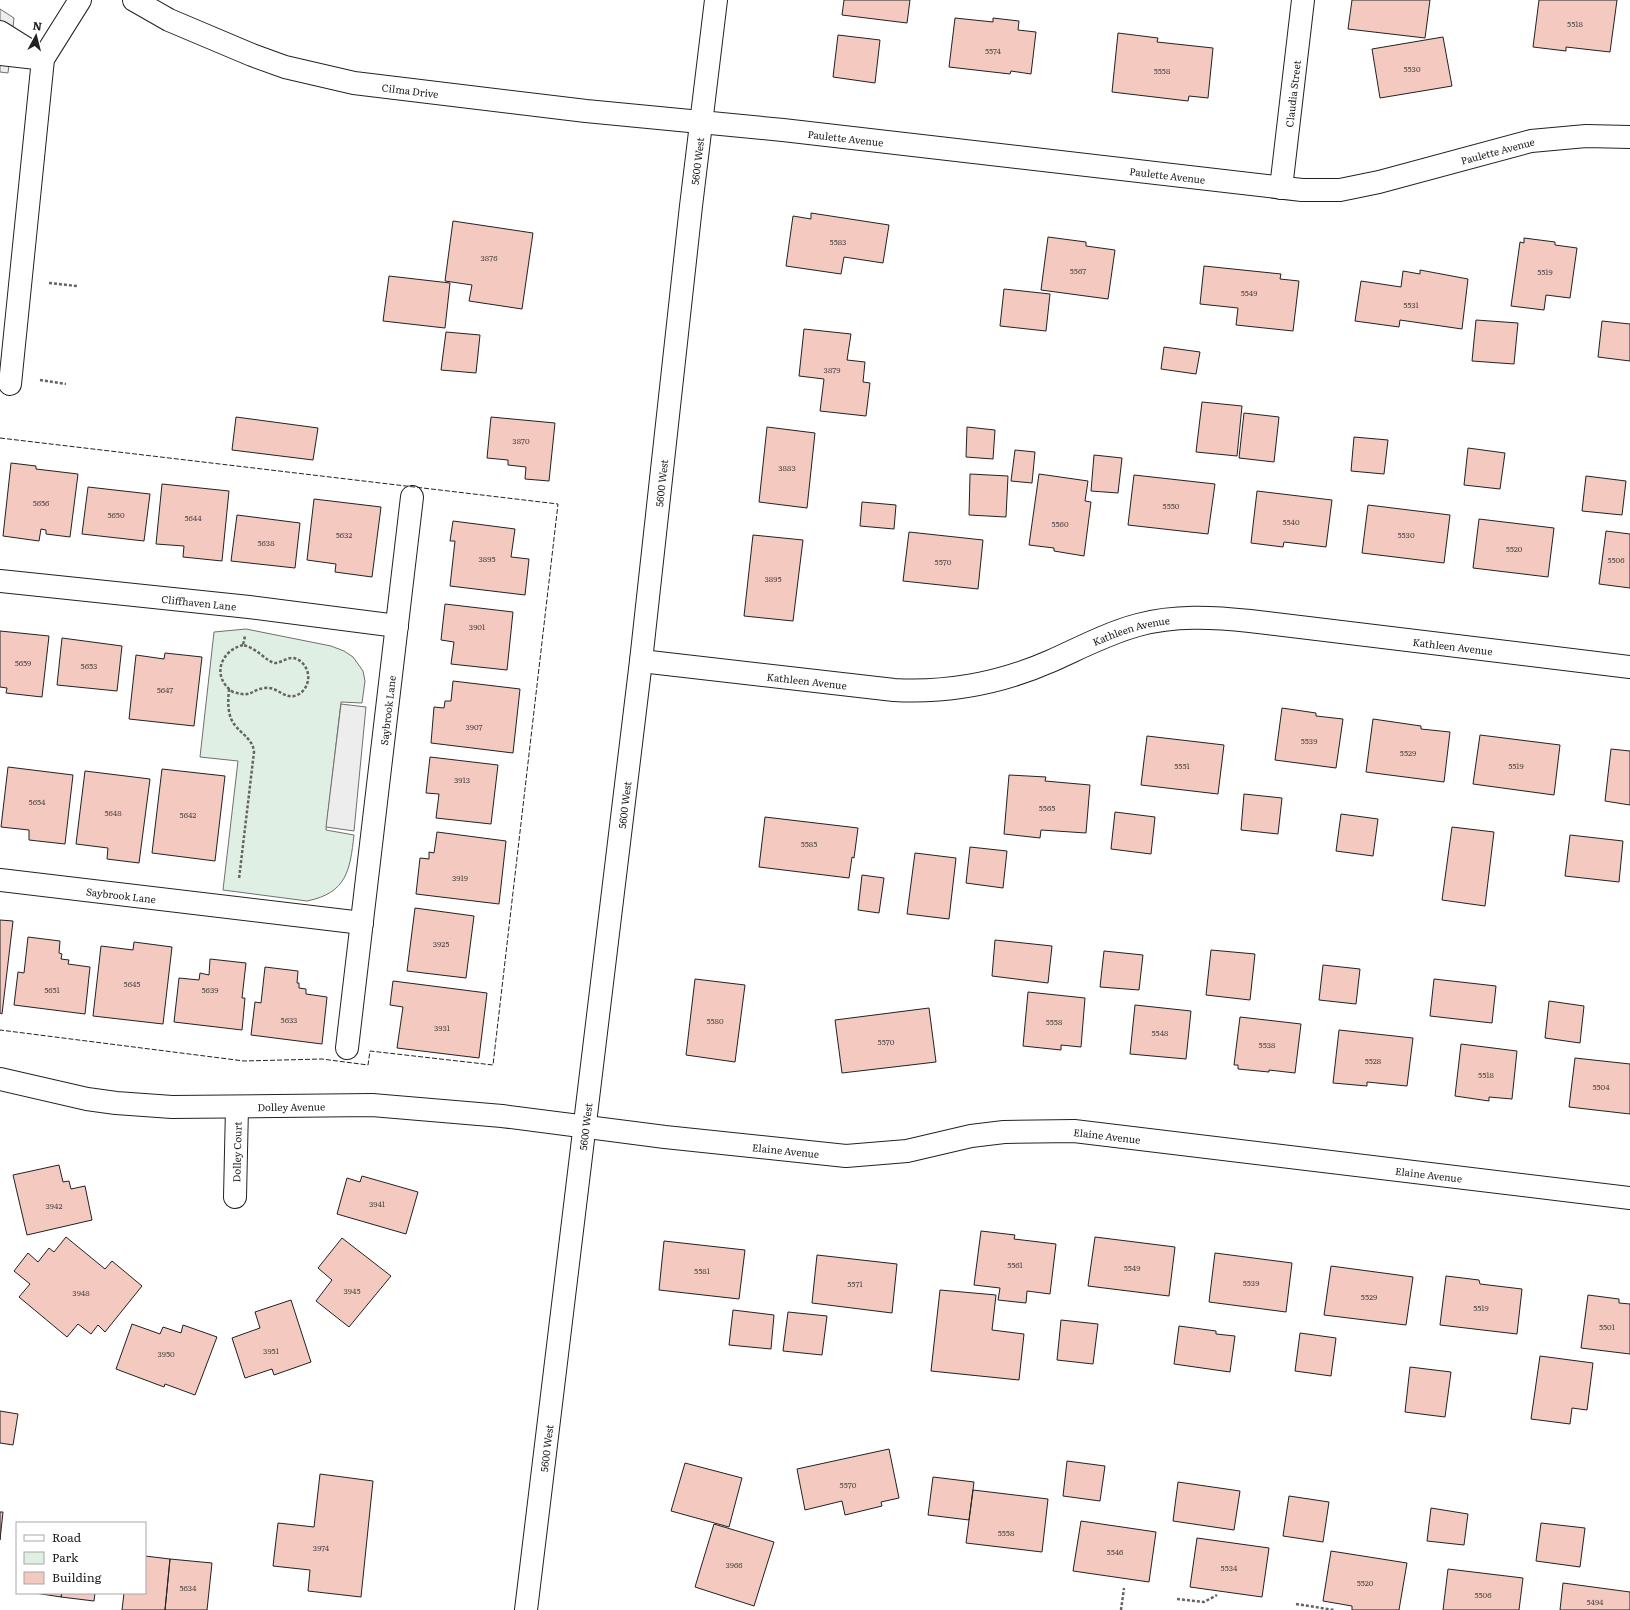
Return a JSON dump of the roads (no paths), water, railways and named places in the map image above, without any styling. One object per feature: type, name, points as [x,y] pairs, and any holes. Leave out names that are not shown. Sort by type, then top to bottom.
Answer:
[{"type":"street","points":[[10,384],[43,59],[80,0]]},
{"type":"street","name":"Cilma Drive","points":[[134,0],[169,20],[222,44],[285,66],[319,75],[391,88],[702,122]]},
{"type":"street","name":"5600 West","points":[[526,1610],[641,661],[716,0]]},
{"type":"street","name":"Claudia Street","points":[[1281,188],[1303,0]]},
{"type":"street","points":[[0,32],[43,59]]},
{"type":"street","points":[[0,54],[43,59]]},
{"type":"street","name":"Paulette Avenue","points":[[702,122],[1302,190],[1340,190],[1379,182],[1531,141],[1586,136],[1630,137]]},
{"type":"street","name":"Saybrook Lane","points":[[347,1048],[412,497]]},
{"type":"street","name":"Cliffhaven Lane","points":[[0,581],[241,606],[397,626]]},
{"type":"street","name":"Kathleen Avenue","points":[[641,661],[894,690],[932,691],[989,683],[1020,673],[1110,634],[1138,625],[1166,620],[1194,618],[1250,620],[1630,667]]},
{"type":"street","name":"Saybrook Lane","points":[[0,880],[362,923]]},
{"type":"street","name":"Dolley Avenue","points":[[0,1079],[87,1099],[116,1103],[172,1107],[327,1105],[372,1106],[502,1116],[585,1126]]},
{"type":"street","name":"Dolley Court","points":[[235,1197],[237,1107]]},
{"type":"street","name":"Elaine Avenue","points":[[585,1126],[817,1154],[846,1156],[907,1151],[971,1136],[1004,1132],[1074,1131],[1630,1198]]}]
